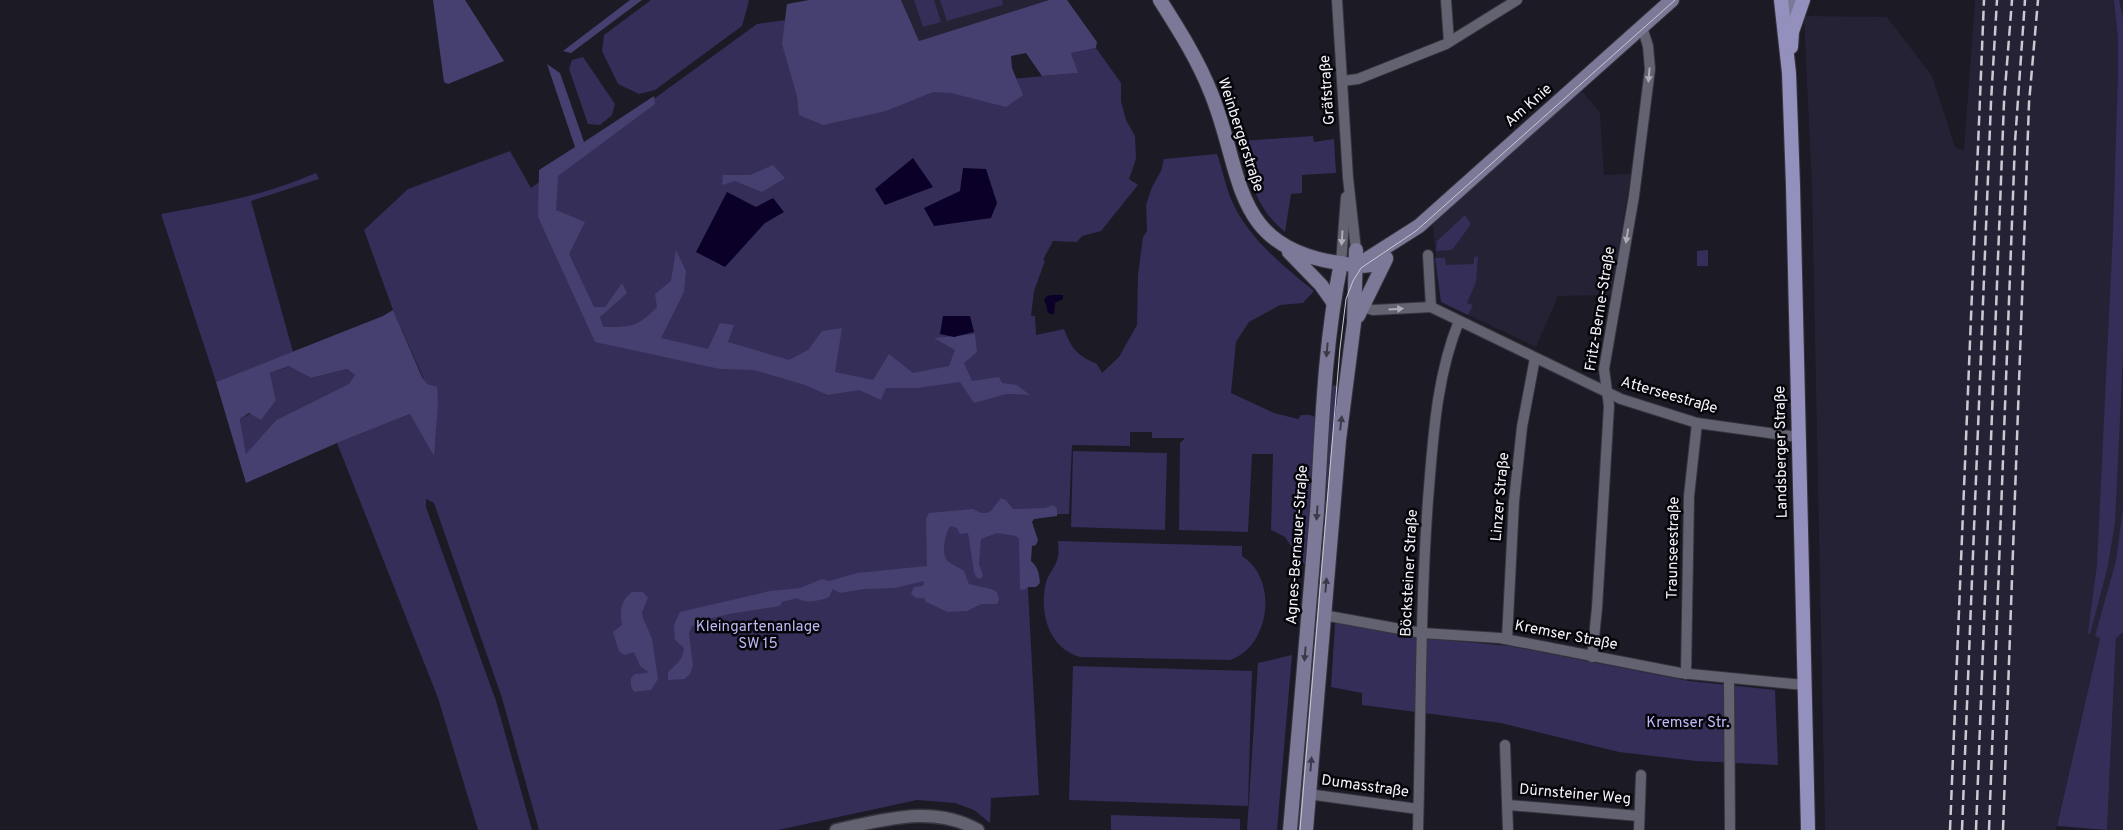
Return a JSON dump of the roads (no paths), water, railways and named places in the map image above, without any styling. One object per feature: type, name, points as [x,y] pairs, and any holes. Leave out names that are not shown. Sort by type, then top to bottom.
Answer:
[{"type":"main road","name":"Weinbergerstraße","points":[[1160,0],[1189,46],[1212,94],[1244,199],[1259,224],[1282,244],[1306,256],[1341,263],[1356,270]]},
{"type":"main road","name":"Am Knie","points":[[1356,270],[1419,226],[1672,0]]},
{"type":"main road","name":"Landsberger Straße","points":[[1781,0],[1789,73],[1808,830]]},
{"type":"main road","name":"Landsberger Straße","points":[[1789,73],[1793,0]]},
{"type":"main road","points":[[1792,32],[1803,0]]},
{"type":"main road","name":"Am Knie","points":[[1374,281],[1386,258],[1406,234]]},
{"type":"main road","points":[[1282,244],[1321,285],[1333,302]]},
{"type":"main road","points":[[1341,263],[1356,250]]},
{"type":"main road","name":"Agnes-Bernauer-Straße","points":[[1306,830],[1339,440],[1354,323],[1356,250]]},
{"type":"main road","points":[[1356,270],[1374,265],[1386,258]]},
{"type":"main road","name":"Agnes-Bernauer-Straße","points":[[1290,830],[1313,562],[1325,377],[1333,302],[1341,263]]},
{"type":"main road","name":"Agnes-Bernauer-Straße","points":[[1354,323],[1374,281]]},
{"type":"street","name":"Gräfstraße","points":[[1337,0],[1348,178],[1356,250]]},
{"type":"street","points":[[1446,0],[1449,42]]},
{"type":"street","points":[[1342,82],[1358,79],[1449,42],[1517,0]]},
{"type":"street","name":"Fritz-Berne-Straße","points":[[1592,657],[1597,608],[1609,406],[1604,370],[1634,196],[1650,69],[1648,46],[1642,27]]},
{"type":"street","name":"Gräfstraße","points":[[1341,263],[1348,178]]},
{"type":"street","points":[[1362,307],[1373,310],[1431,307],[1428,255]]},
{"type":"street","name":"Atterseestraße","points":[[1431,307],[1620,399],[1697,423],[1798,437]]},
{"type":"street","name":"Böcksteiner Straße","points":[[1418,830],[1425,541],[1438,399],[1450,345],[1459,322]]},
{"type":"street","name":"Linzer Straße","points":[[1507,640],[1514,501],[1522,427],[1535,358]]},
{"type":"street","name":"Traunseestraße","points":[[1686,674],[1689,496],[1697,423]]},
{"type":"street","name":"Kremser Straße","points":[[1323,615],[1422,633],[1507,640],[1686,674],[1804,685]]},
{"type":"street","points":[[1730,679],[1730,830]]},
{"type":"street","points":[[1505,745],[1508,830]]},
{"type":"street","points":[[1639,830],[1641,775]]},
{"type":"street","name":"Dumasstraße","points":[[1308,794],[1418,810]]},
{"type":"street","name":"Dürnsteiner Weg","points":[[1508,805],[1639,816]]},
{"type":"street","points":[[836,830],[914,815],[949,818],[968,824],[978,830]]},
{"type":"tram line","points":[[1300,830],[1340,348],[1346,299],[1353,281],[1361,268],[1416,231],[1675,0]]},
{"type":"railway","points":[[1950,830],[1984,0]]},
{"type":"railway","points":[[1962,830],[1991,102],[1997,0]]},
{"type":"railway","points":[[1976,830],[2004,102],[2012,0]]},
{"type":"railway","points":[[1989,830],[2015,142],[2025,0]]},
{"type":"railway","points":[[2003,830],[2029,103],[2038,0]]},
{"type":"park label","name":"Kleingartenanlage SW 15","points":[[758,636]]},
{"type":"park label","name":"Kremser Str.","points":[[1688,723]]}]
